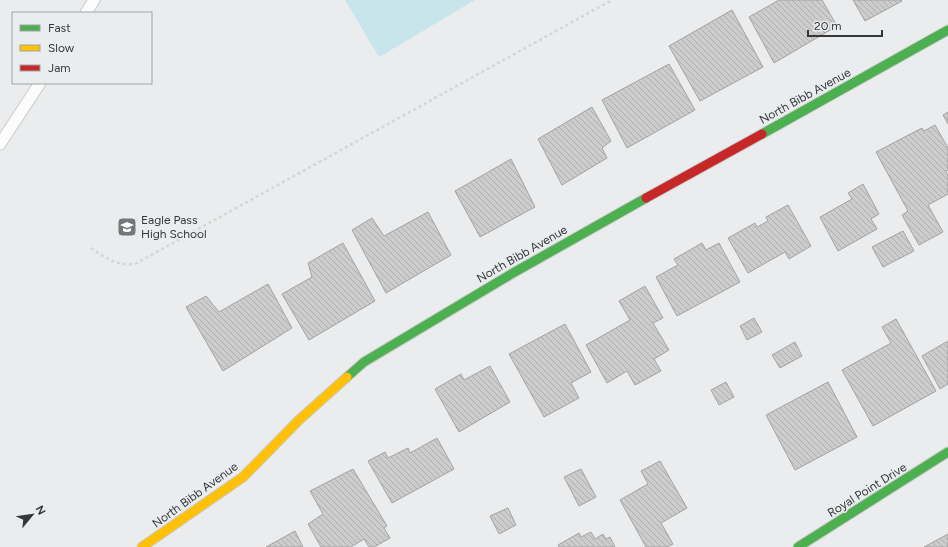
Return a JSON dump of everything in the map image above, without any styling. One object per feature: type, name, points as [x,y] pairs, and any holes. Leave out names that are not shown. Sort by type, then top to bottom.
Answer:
[{"type":"main road","name":"North Bibb Avenue","points":[[142,547],[243,477],[299,420],[364,362],[513,273],[948,30]]},
{"type":"main road","name":"Royal Point Drive","points":[[798,547],[948,452]]},
{"type":"lane","points":[[87,12],[94,0]]},
{"type":"lane","points":[[0,144],[39,84]]},
{"type":"path","points":[[91,248],[110,261],[126,265],[135,264],[612,0]]},
{"type":"shaded area","points":[[345,0],[475,0],[379,57]]},
{"type":"building","points":[[779,0],[822,0],[837,26],[774,63],[749,17]]},
{"type":"building","points":[[853,0],[901,0],[902,1],[865,21]]},
{"type":"building","points":[[732,10],[763,67],[700,101],[669,46]]},
{"type":"building","points":[[669,64],[695,110],[627,148],[602,100]]},
{"type":"building","points":[[592,107],[611,141],[602,148],[607,158],[562,185],[538,139]]},
{"type":"building","points":[[948,112],[948,124],[943,115]]},
{"type":"building","points":[[935,125],[948,148],[948,170],[946,172],[948,176],[948,194],[928,205],[943,232],[919,245],[902,215],[908,211],[876,152],[922,128],[924,131]]},
{"type":"building","points":[[511,159],[535,207],[480,237],[455,191]]},
{"type":"building","points":[[863,184],[879,214],[871,219],[877,229],[838,251],[820,217],[852,199],[848,193]]},
{"type":"building","points":[[788,205],[811,246],[789,259],[785,252],[748,273],[728,238],[755,223],[757,227],[768,221],[766,217]]},
{"type":"building","points":[[428,212],[451,255],[386,293],[352,230],[372,218],[384,236]]},
{"type":"building","points":[[903,231],[914,251],[883,267],[872,247]]},
{"type":"building","points":[[343,243],[375,301],[309,340],[282,294],[312,277],[308,263]]},
{"type":"building","points":[[702,243],[706,250],[719,243],[740,282],[677,316],[656,277],[678,265],[674,259]]},
{"type":"building","points":[[268,284],[292,328],[223,371],[186,307],[206,296],[219,312]]},
{"type":"building","points":[[645,286],[663,318],[653,323],[669,350],[654,359],[661,371],[635,385],[627,371],[607,383],[586,345],[630,320],[619,301]]},
{"type":"building","points":[[754,318],[762,332],[747,340],[740,326]]},
{"type":"building","points":[[896,319],[936,391],[873,426],[842,370],[891,343],[882,327]]},
{"type":"building","points":[[565,324],[591,372],[571,383],[579,398],[544,417],[509,354]]},
{"type":"building","points":[[948,341],[948,384],[940,389],[922,356]]},
{"type":"building","points":[[795,342],[802,356],[780,368],[772,355]]},
{"type":"building","points":[[490,366],[510,402],[459,432],[435,389],[461,374],[464,380]]},
{"type":"building","points":[[726,382],[734,397],[719,405],[711,390]]},
{"type":"building","points":[[828,382],[857,437],[795,470],[766,415]]},
{"type":"building","points":[[437,438],[454,469],[392,503],[368,461],[385,452],[388,458],[408,448],[410,453]]},
{"type":"building","points":[[660,461],[687,508],[661,523],[673,544],[667,547],[646,547],[620,500],[648,484],[641,471]]},
{"type":"building","points":[[353,469],[387,526],[384,528],[390,538],[374,547],[369,547],[364,539],[351,547],[321,547],[308,524],[323,514],[310,491]]},
{"type":"building","points":[[581,469],[596,497],[579,506],[564,477]]},
{"type":"building","points":[[508,508],[516,525],[499,534],[490,516]]},
{"type":"building","points":[[295,531],[303,547],[266,547]]},
{"type":"building","points":[[591,532],[595,539],[603,534],[606,539],[610,537],[615,547],[559,547],[558,545],[579,533],[581,537]]},
{"type":"building","points":[[948,534],[948,547],[924,547]]},
{"type":"traffic: fast","points":[[762,134],[948,30]]},
{"type":"traffic: fast","points":[[347,377],[364,362],[513,273],[646,198]]},
{"type":"traffic: fast","points":[[798,547],[948,452]]},
{"type":"traffic: slow","points":[[142,547],[243,477],[299,420],[347,377]]},
{"type":"traffic: jam","points":[[646,198],[762,134]]},
{"type":"place","name":"Eagle Pass High School","points":[[127,227]]}]
